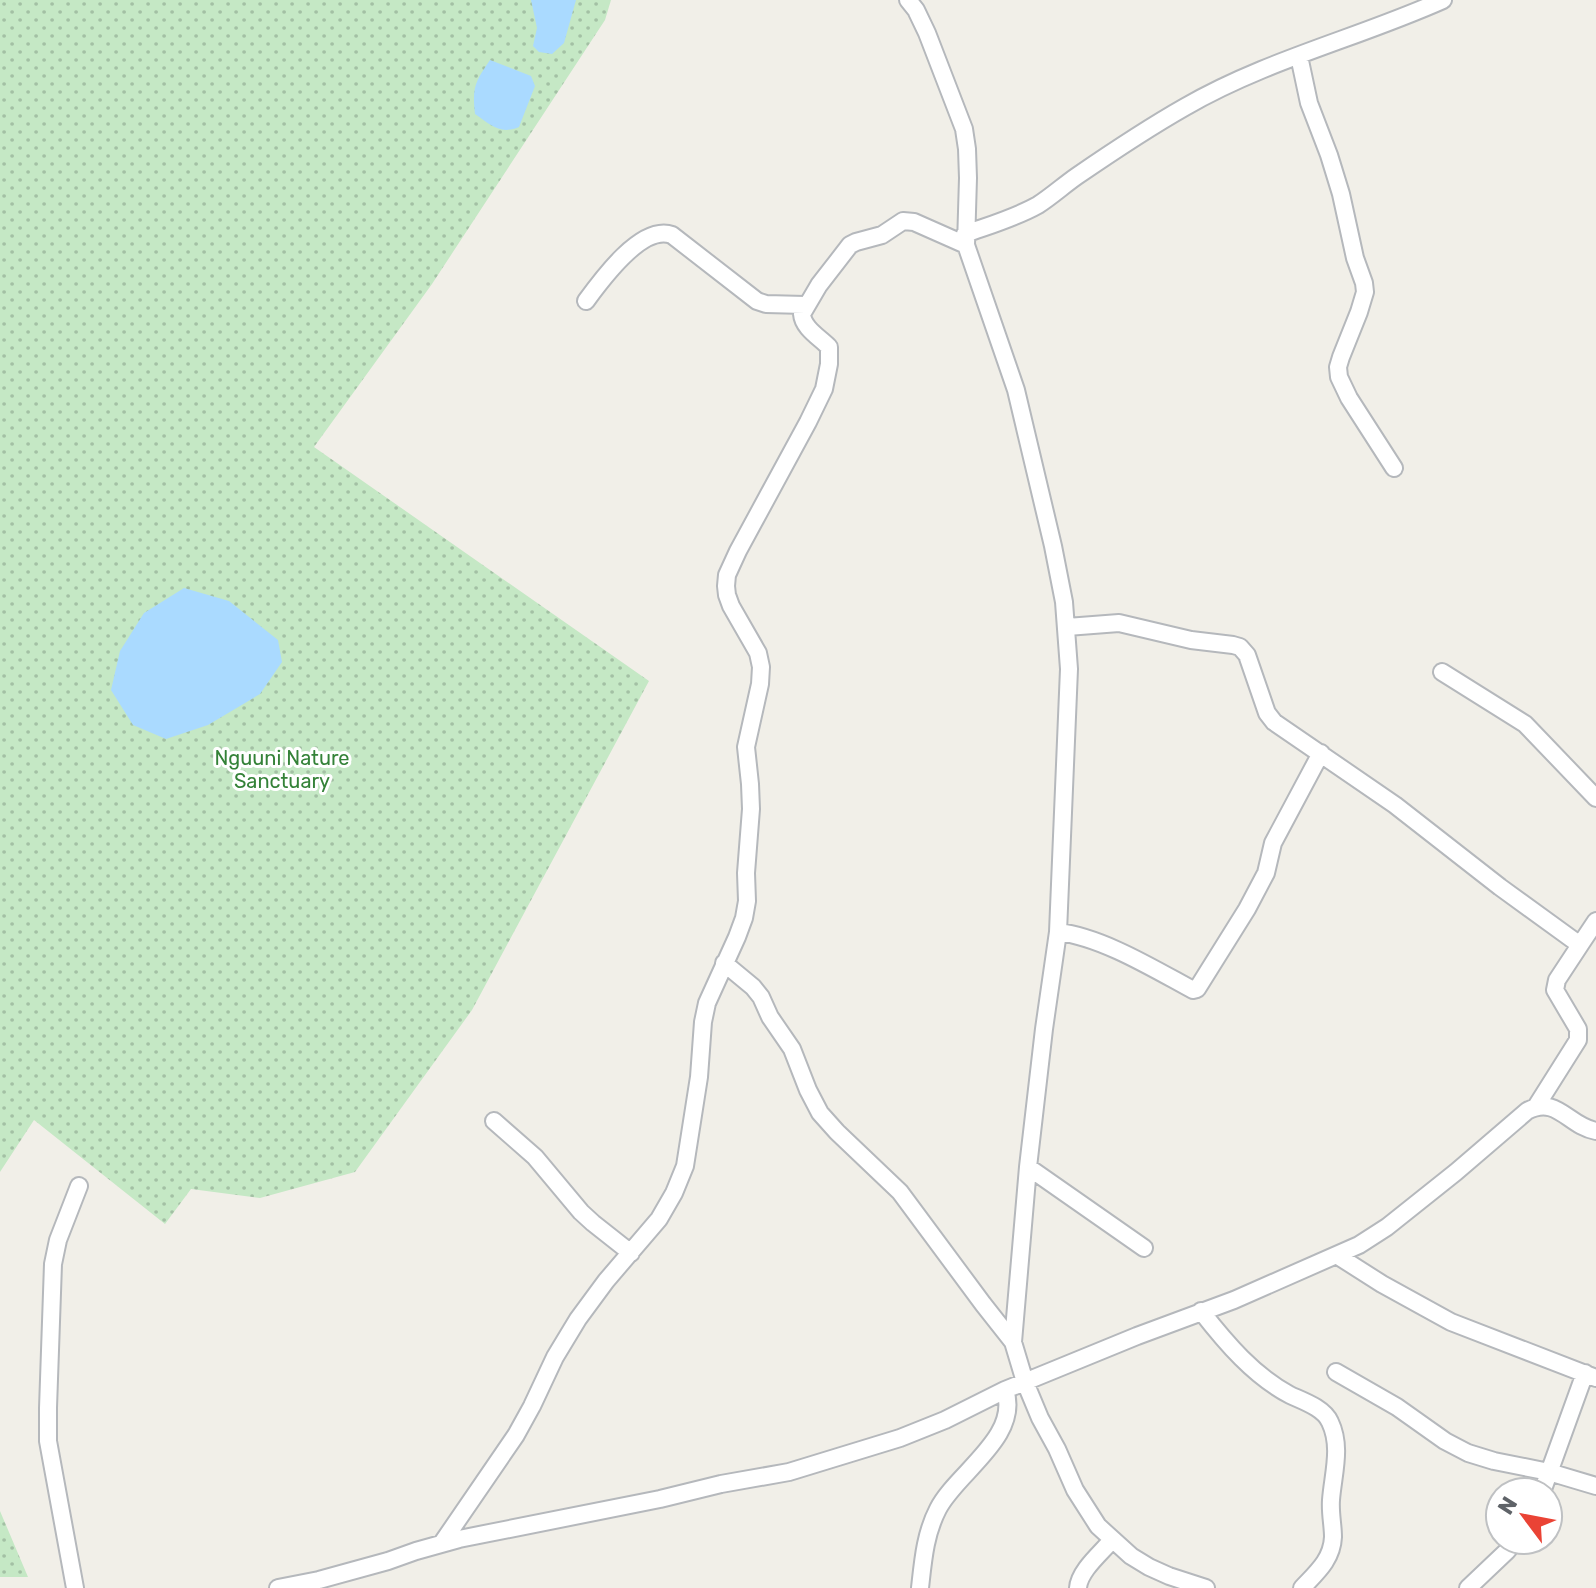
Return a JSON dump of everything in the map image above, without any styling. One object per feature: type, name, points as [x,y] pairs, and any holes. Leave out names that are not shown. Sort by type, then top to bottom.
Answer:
[{"type":"street","points":[[908,0],[927,33],[964,129],[968,178],[965,240],[1016,390],[1053,546],[1067,627],[1069,669],[1058,932],[1028,1167],[1013,1342]]},
{"type":"street","points":[[442,1543],[516,1435],[578,1319],[606,1281],[651,1230],[666,1208],[685,1166],[707,1003],[741,927],[747,901],[751,809],[746,747],[761,667],[758,653],[731,606],[727,575],[824,389],[829,347],[805,325],[802,314],[805,305],[850,245],[856,242],[882,235],[903,221],[965,240],[1039,204],[1185,107],[1262,70],[1393,22],[1443,0]]},
{"type":"street","points":[[1299,56],[1309,103],[1341,194],[1355,258],[1364,283],[1365,292],[1359,312],[1338,367],[1339,377],[1394,468]]},
{"type":"street","points":[[586,301],[624,256],[650,236],[665,232],[757,301],[805,305]]},
{"type":"street","points":[[1067,627],[1119,623],[1191,640],[1240,647],[1252,666],[1267,713],[1274,722],[1416,821],[1580,945]]},
{"type":"street","points":[[1442,672],[1525,724],[1596,798]]},
{"type":"street","points":[[1058,932],[1077,934],[1096,941],[1193,990],[1197,989],[1266,873],[1273,843],[1321,753]]},
{"type":"street","points":[[278,1588],[375,1565],[442,1543],[789,1472],[900,1438],[1005,1390],[1338,1256],[1387,1227],[1537,1105],[1578,1040],[1578,1029],[1555,990],[1557,980],[1596,921]]},
{"type":"street","points":[[724,963],[761,997],[770,1017],[792,1049],[820,1113],[900,1192],[1013,1342],[1040,1418],[1075,1490],[1098,1526],[1131,1556],[1149,1567],[1206,1588]]},
{"type":"street","points":[[1537,1105],[1555,1109],[1595,1132]]},
{"type":"street","points":[[494,1121],[535,1157],[581,1212],[631,1253]]},
{"type":"street","points":[[1028,1167],[1144,1248]]},
{"type":"street","points":[[75,1588],[48,1441],[48,1408],[53,1264],[58,1240],[79,1186]]},
{"type":"street","points":[[1338,1256],[1451,1322],[1590,1375],[1548,1476]]},
{"type":"street","points":[[1201,1311],[1263,1379],[1329,1419],[1337,1452],[1331,1499],[1333,1537],[1324,1565],[1302,1588]]},
{"type":"street","points":[[1336,1372],[1468,1453],[1596,1486]]},
{"type":"street","points":[[920,1588],[925,1546],[938,1507],[994,1441],[1008,1409],[1005,1390]]},
{"type":"street","points":[[1078,1588],[1087,1568],[1112,1540]]},
{"type":"street","points":[[1468,1588],[1502,1556]]},
{"type":"green space","name":"Nguuni Nature Sanctuary","points":[[0,0],[611,0],[605,20],[432,284],[314,447],[649,681],[472,1010],[355,1172],[260,1198],[191,1189],[165,1224],[34,1120],[0,1172]]},
{"type":"green space","points":[[0,1511],[28,1577],[0,1577]]},
{"type":"water","points":[[531,0],[576,0],[564,43],[552,54],[539,52],[533,46],[537,28]]},
{"type":"water","points":[[490,60],[531,76],[535,86],[519,127],[501,129],[475,114],[476,85]]},
{"type":"water","points":[[184,588],[229,601],[278,640],[282,662],[260,694],[208,725],[166,739],[133,725],[111,690],[120,651],[144,613]]}]
